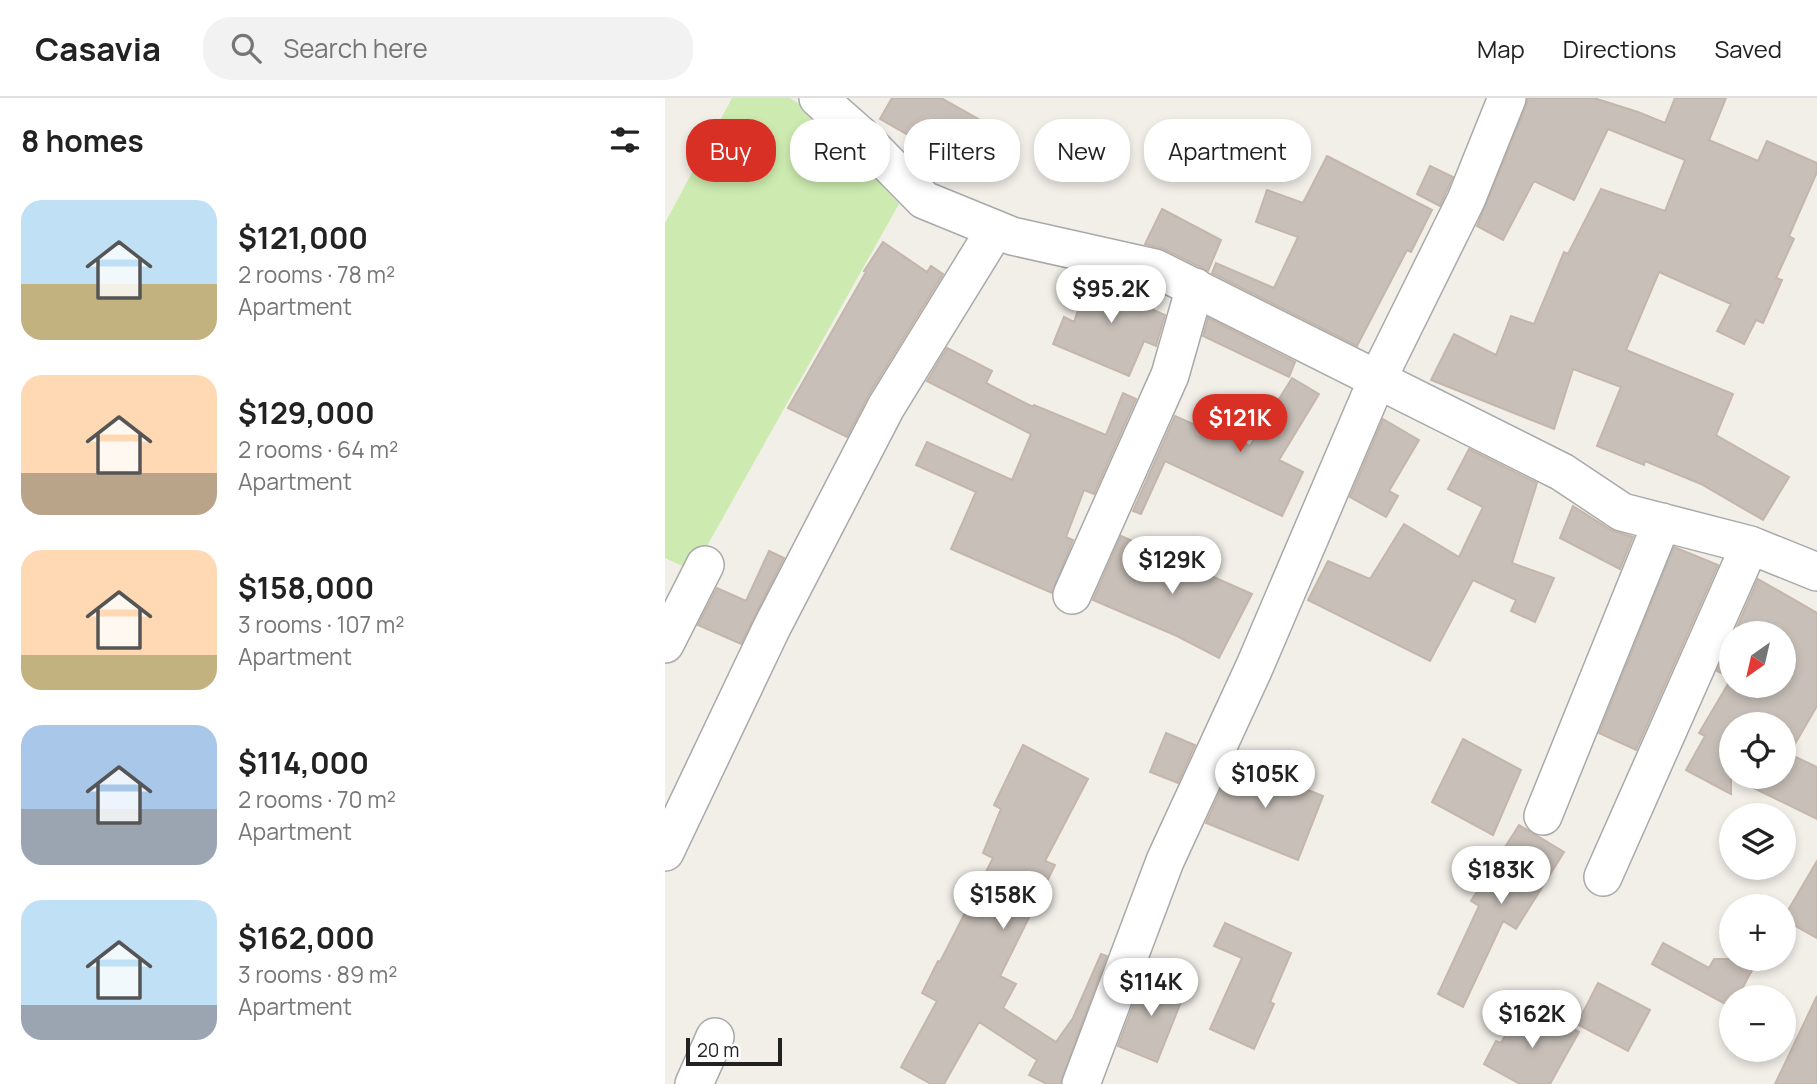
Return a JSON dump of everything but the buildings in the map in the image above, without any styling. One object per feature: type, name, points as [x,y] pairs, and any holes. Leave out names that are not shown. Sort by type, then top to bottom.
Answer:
[{"type":"street","points":[[818,98],[860,135],[924,200],[1012,236],[1155,268],[1562,472],[1622,512],[1750,545],[1817,572]]},
{"type":"street","points":[[1081,1084],[1165,861],[1254,668],[1377,380],[1466,200],[1507,98]]},
{"type":"street","points":[[665,852],[772,627],[887,407],[995,230]]},
{"type":"street","points":[[1072,595],[1170,375],[1195,287]]},
{"type":"street","points":[[1543,816],[1662,522]]},
{"type":"street","points":[[1603,877],[1750,545]]},
{"type":"street","points":[[665,644],[705,565]]},
{"type":"street","points":[[694,1084],[715,1037]]},
{"type":"green space","points":[[732,98],[790,98],[822,119],[790,119],[790,182],[879,182],[899,204],[693,571],[665,558],[665,223],[687,182],[776,182],[776,119],[721,119]]}]
